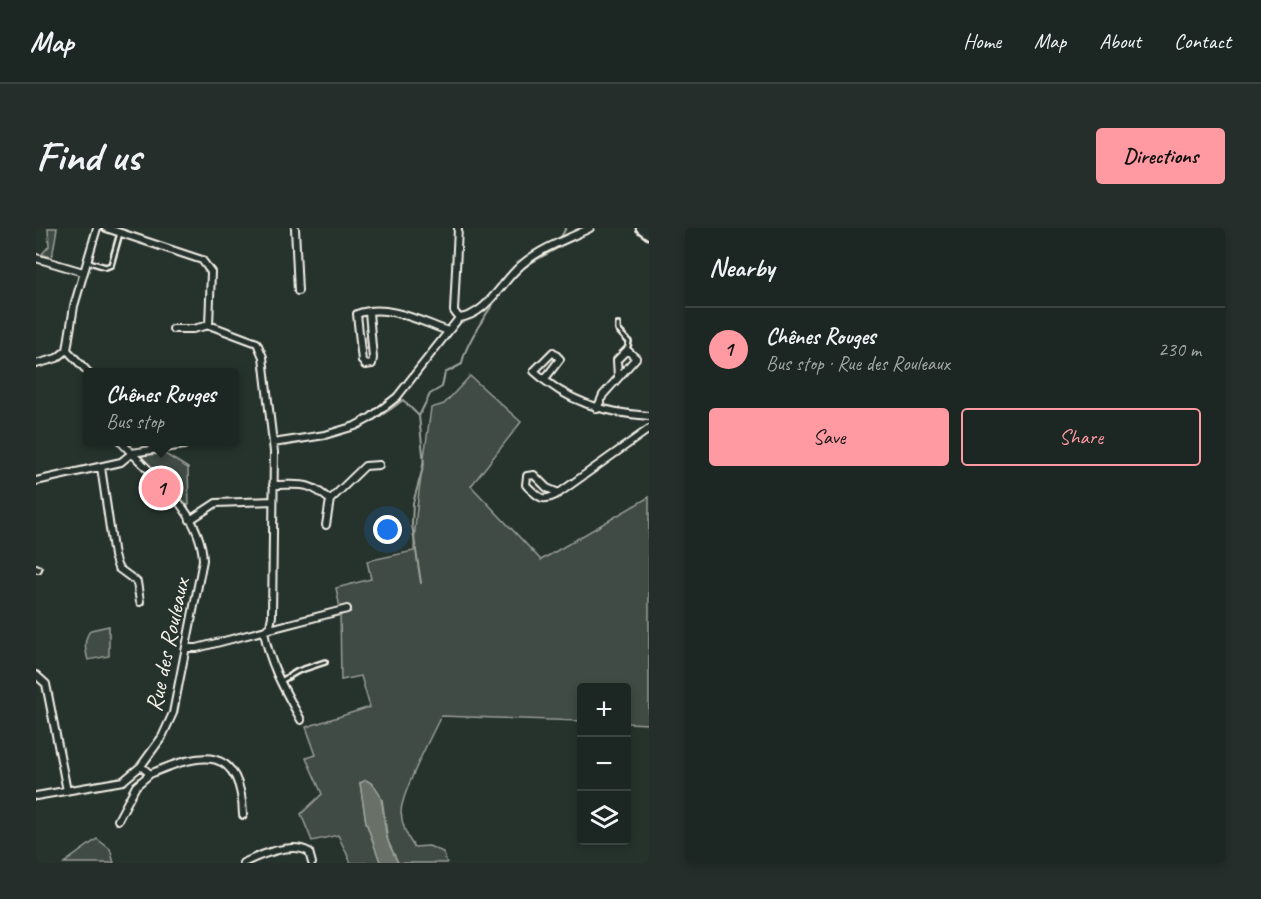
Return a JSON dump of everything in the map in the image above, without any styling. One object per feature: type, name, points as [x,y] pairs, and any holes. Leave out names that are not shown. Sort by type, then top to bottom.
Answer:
[{"type":"street","points":[[36,364],[57,358],[67,350],[74,306],[97,228]]},
{"type":"street","points":[[106,228],[208,264],[211,272],[209,325]]},
{"type":"street","points":[[295,228],[298,291]]},
{"type":"street","points":[[458,228],[454,311],[459,318]]},
{"type":"street","points":[[273,443],[325,435],[355,426],[370,418],[397,397],[459,318],[479,309],[517,268],[531,258],[590,228]]},
{"type":"street","points":[[641,228],[649,234]]},
{"type":"street","points":[[36,258],[83,272]]},
{"type":"street","points":[[369,312],[373,358],[372,364],[365,365],[362,361],[357,314],[369,312],[401,314],[448,331]]},
{"type":"street","points":[[173,329],[193,329],[209,325],[257,343],[263,357],[274,452],[272,616],[270,626],[264,631]]},
{"type":"street","points":[[67,350],[84,368]]},
{"type":"street","points":[[597,409],[603,394],[636,358],[627,350],[617,360],[618,377]]},
{"type":"street","points":[[544,380],[560,359],[553,352],[534,371],[544,380],[580,402],[597,409],[647,416],[648,429],[560,493],[548,500],[540,499],[526,485],[527,476],[534,475],[547,488],[560,493]]},
{"type":"street","name":"Rue des Rouleaux","points":[[36,796],[123,781],[141,766],[168,727],[203,560],[199,535],[190,520],[168,489],[126,446]]},
{"type":"street","points":[[36,482],[121,462],[132,453],[178,446]]},
{"type":"street","points":[[326,525],[330,500],[365,466],[379,465]]},
{"type":"street","points":[[101,467],[114,556],[118,568],[137,582],[140,602]]},
{"type":"street","points":[[273,485],[312,486],[330,500]]},
{"type":"street","points":[[190,520],[216,503],[273,501]]},
{"type":"street","points":[[186,648],[197,648],[347,609]]},
{"type":"street","points":[[264,631],[268,652],[280,681],[301,720]]},
{"type":"street","points":[[36,675],[46,684],[67,790]]},
{"type":"street","points":[[118,820],[136,786],[150,774],[194,758],[223,760],[229,765],[243,794],[243,815]]},
{"type":"street","points":[[141,766],[150,774]]},
{"type":"street","points":[[243,863],[260,855],[300,848],[309,852],[312,863]]},
{"type":"lane","points":[[87,261],[106,267],[111,265],[120,233]]},
{"type":"lane","points":[[618,325],[618,330],[629,342],[627,350]]},
{"type":"lane","points":[[280,681],[291,677],[298,671],[325,662]]},
{"type":"shaded area","points":[[48,228],[57,228],[52,258],[42,254],[49,246]]},
{"type":"shaded area","points":[[470,376],[521,422],[471,486],[541,560],[649,497],[649,724],[631,723],[631,683],[577,683],[577,721],[441,716],[411,778],[401,812],[405,831],[414,847],[429,846],[443,852],[447,863],[398,863],[388,841],[382,799],[360,783],[366,822],[381,863],[351,863],[338,835],[312,841],[301,814],[322,794],[306,758],[316,755],[306,727],[370,707],[361,676],[341,680],[340,608],[336,588],[371,579],[367,561],[414,551],[418,497],[431,408],[444,404]]},
{"type":"shaded area","points":[[165,454],[188,468],[189,505],[181,504],[141,459],[144,455]]},
{"type":"shaded area","points":[[109,626],[109,656],[88,660],[85,644],[88,633],[91,630]]},
{"type":"shaded area","points":[[366,780],[378,791],[389,844],[398,863],[381,863],[379,859],[366,822],[360,783]]},
{"type":"shaded area","points":[[97,839],[110,849],[114,863],[64,863]]},
{"type":"waterway","points":[[561,237],[566,228]]},
{"type":"waterway","points":[[285,446],[347,432],[374,420],[403,400],[419,416],[430,394],[442,387],[445,373],[462,364],[479,326],[509,283],[528,265],[560,247]]},
{"type":"waterway","points":[[419,416],[424,464],[413,503],[412,525],[421,583]]},
{"type":"place","name":"Chênes Rouges","points":[[161,488]]}]
